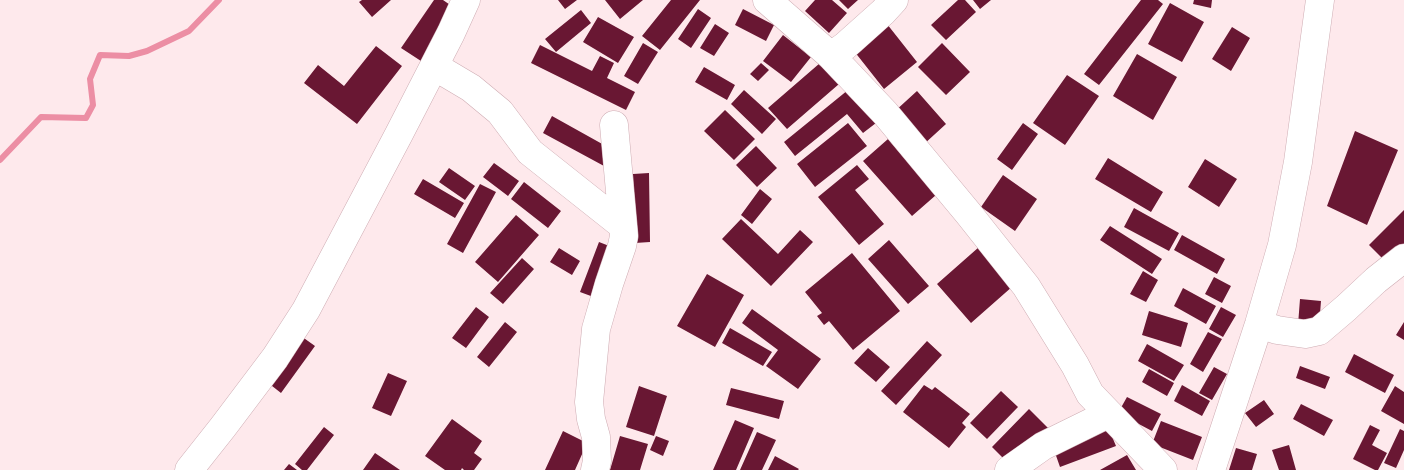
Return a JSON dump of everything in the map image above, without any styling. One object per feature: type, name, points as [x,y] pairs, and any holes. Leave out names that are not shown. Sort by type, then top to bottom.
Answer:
[{"type":"street","points":[[189,470],[275,358],[306,310],[434,66],[466,0]]},
{"type":"street","points":[[767,0],[831,56],[885,114],[1026,286],[1075,364],[1090,394],[1163,470]]},
{"type":"street","points":[[831,56],[845,46],[894,0]]},
{"type":"street","points":[[1211,470],[1259,324],[1282,245],[1298,162],[1320,0]]},
{"type":"street","points":[[434,66],[471,88],[500,112],[530,152],[622,225]]},
{"type":"street","points":[[595,470],[597,461],[596,437],[589,402],[596,329],[624,236],[614,125]]},
{"type":"street","points":[[1259,324],[1276,330],[1305,334],[1320,331],[1376,280],[1404,258]]},
{"type":"street","points":[[1009,470],[1043,446],[1108,414]]},
{"type":"building","points":[[362,0],[391,0],[372,17],[359,2]]},
{"type":"building","points":[[434,0],[443,0],[456,9],[421,61],[401,48]]},
{"type":"building","points":[[558,0],[577,0],[565,9]]},
{"type":"building","points":[[605,0],[643,0],[620,19]]},
{"type":"building","points":[[671,0],[700,0],[660,50],[642,36]]},
{"type":"building","points":[[815,0],[832,0],[847,13],[829,33],[805,11]]},
{"type":"building","points":[[839,0],[858,0],[848,9]]},
{"type":"building","points":[[958,0],[965,0],[976,12],[946,40],[931,25]]},
{"type":"building","points":[[973,0],[991,0],[980,9]]},
{"type":"building","points":[[1141,0],[1158,0],[1163,4],[1099,85],[1084,74]]},
{"type":"building","points":[[1194,0],[1212,0],[1211,8],[1193,4]]},
{"type":"building","points":[[1170,3],[1204,22],[1182,62],[1148,44]]},
{"type":"building","points":[[698,9],[711,18],[691,48],[678,39]]},
{"type":"building","points":[[743,9],[774,25],[766,41],[735,25]]},
{"type":"building","points":[[581,10],[591,23],[556,52],[545,39]]},
{"type":"building","points":[[598,17],[634,37],[618,63],[583,42]]},
{"type":"building","points":[[715,24],[729,33],[714,56],[700,48]]},
{"type":"building","points":[[887,24],[917,62],[884,89],[854,51]]},
{"type":"building","points":[[1232,27],[1250,38],[1231,71],[1212,59]]},
{"type":"building","points":[[783,35],[811,57],[791,82],[763,61]]},
{"type":"building","points":[[643,43],[658,52],[638,84],[624,76]]},
{"type":"building","points":[[942,43],[970,72],[946,95],[918,67]]},
{"type":"building","points":[[540,45],[592,71],[600,56],[614,63],[607,78],[635,92],[626,110],[531,63]]},
{"type":"building","points":[[376,46],[402,66],[357,124],[304,83],[318,65],[344,86]]},
{"type":"building","points":[[1137,54],[1177,77],[1153,120],[1113,96]]},
{"type":"building","points":[[761,63],[769,70],[758,81],[750,74]]},
{"type":"building","points":[[820,63],[839,84],[787,129],[768,108]]},
{"type":"building","points":[[704,67],[735,85],[727,100],[695,82]]},
{"type":"building","points":[[1067,75],[1099,96],[1065,145],[1033,123]]},
{"type":"building","points":[[744,90],[776,119],[762,134],[731,104]]},
{"type":"building","points":[[848,90],[876,123],[863,133],[847,114],[795,156],[784,142]]},
{"type":"building","points":[[917,91],[946,124],[923,145],[894,112]]},
{"type":"building","points":[[725,110],[755,139],[734,160],[704,131]]},
{"type":"building","points":[[552,116],[613,150],[604,166],[543,133]]},
{"type":"building","points":[[848,123],[867,146],[815,187],[797,164]]},
{"type":"building","points":[[1023,123],[1038,134],[1012,170],[997,159]]},
{"type":"building","points":[[1355,131],[1398,150],[1367,225],[1327,206]]},
{"type":"building","points":[[888,139],[936,195],[912,216],[863,161]]},
{"type":"building","points":[[756,146],[777,168],[757,187],[736,165]]},
{"type":"building","points":[[1108,158],[1163,192],[1151,212],[1095,179]]},
{"type":"building","points":[[1205,159],[1237,179],[1219,207],[1188,187]]},
{"type":"building","points":[[494,163],[519,181],[508,196],[483,177]]},
{"type":"building","points":[[857,165],[869,179],[855,190],[884,224],[859,245],[818,197]]},
{"type":"building","points":[[449,168],[475,186],[465,200],[439,182]]},
{"type":"building","points":[[649,173],[650,242],[635,243],[633,174]]},
{"type":"building","points":[[1003,175],[1037,199],[1015,231],[981,207]]},
{"type":"building","points":[[423,179],[464,203],[455,218],[414,194]]},
{"type":"building","points":[[524,182],[561,211],[548,228],[511,199]]},
{"type":"building","points":[[480,184],[496,192],[463,253],[447,244]]},
{"type":"building","points":[[760,189],[772,199],[752,224],[741,215]]},
{"type":"building","points":[[1134,208],[1179,233],[1169,251],[1124,227]]},
{"type":"building","points":[[1404,210],[1404,252],[1390,266],[1369,245]]},
{"type":"building","points":[[516,215],[539,235],[498,282],[475,262]]},
{"type":"building","points":[[741,219],[778,254],[800,230],[813,242],[771,286],[722,239]]},
{"type":"building","points":[[1110,226],[1162,259],[1152,274],[1100,240]]},
{"type":"building","points":[[1182,235],[1225,259],[1217,274],[1174,250]]},
{"type":"building","points":[[889,240],[929,286],[908,304],[868,259]]},
{"type":"building","points":[[599,242],[617,249],[599,299],[580,292]]},
{"type":"building","points":[[979,247],[1013,286],[971,323],[937,284]]},
{"type":"building","points":[[559,248],[580,261],[572,275],[550,262]]},
{"type":"building","points":[[852,253],[900,311],[853,350],[829,321],[824,325],[817,316],[822,313],[805,292]]},
{"type":"building","points":[[522,258],[534,269],[503,304],[490,293]]},
{"type":"building","points":[[1143,271],[1158,280],[1146,302],[1130,294]]},
{"type":"building","points":[[707,274],[744,295],[715,347],[677,326]]},
{"type":"building","points":[[1214,277],[1231,286],[1222,303],[1205,294]]},
{"type":"building","points":[[1183,288],[1216,306],[1206,324],[1174,306]]},
{"type":"building","points":[[1300,299],[1321,301],[1319,327],[1298,325]]},
{"type":"building","points":[[476,307],[489,317],[466,348],[452,338]]},
{"type":"building","points":[[1221,307],[1236,315],[1223,337],[1209,329]]},
{"type":"building","points":[[752,309],[821,359],[798,389],[766,366],[778,350],[742,323]]},
{"type":"building","points":[[1149,311],[1188,323],[1181,347],[1142,335]]},
{"type":"building","points":[[505,322],[517,332],[489,367],[477,357]]},
{"type":"building","points":[[1404,322],[1404,340],[1396,335]]},
{"type":"building","points":[[730,328],[772,352],[763,366],[722,343]]},
{"type":"building","points":[[1208,332],[1222,339],[1203,372],[1190,364]]},
{"type":"building","points":[[301,336],[315,346],[281,393],[267,382]]},
{"type":"building","points":[[927,341],[942,355],[896,405],[881,391]]},
{"type":"building","points":[[1147,344],[1184,365],[1174,381],[1138,361]]},
{"type":"building","points":[[868,348],[890,367],[876,382],[854,363]]},
{"type":"building","points":[[1354,354],[1394,375],[1385,393],[1345,372]]},
{"type":"building","points":[[1300,366],[1330,377],[1325,389],[1296,378]]},
{"type":"building","points":[[1214,367],[1227,374],[1212,400],[1199,393]]},
{"type":"building","points":[[1149,369],[1174,383],[1167,396],[1142,382]]},
{"type":"building","points":[[388,373],[407,381],[391,416],[372,408]]},
{"type":"building","points":[[924,385],[932,390],[935,387],[970,414],[962,423],[966,427],[949,448],[903,412]]},
{"type":"building","points":[[1182,385],[1210,401],[1202,416],[1174,401]]},
{"type":"building","points":[[639,386],[667,396],[654,436],[626,427]]},
{"type":"building","points":[[1395,386],[1404,392],[1404,424],[1381,411]]},
{"type":"building","points":[[731,388],[784,401],[779,419],[726,405]]},
{"type":"building","points":[[1001,391],[1018,407],[987,439],[970,423]]},
{"type":"building","points":[[1127,397],[1161,414],[1152,431],[1118,413]]},
{"type":"building","points":[[1264,400],[1274,414],[1256,427],[1245,413]]},
{"type":"building","points":[[1301,404],[1333,420],[1324,436],[1293,419]]},
{"type":"building","points":[[1029,409],[1048,428],[1011,466],[992,447]]},
{"type":"building","points":[[452,419],[482,441],[474,453],[482,459],[474,470],[464,470],[462,468],[461,470],[445,470],[425,456]]},
{"type":"building","points":[[735,420],[754,428],[736,470],[713,470]]},
{"type":"building","points":[[1161,421],[1202,437],[1193,460],[1152,444]]},
{"type":"building","points":[[1370,425],[1380,430],[1372,445],[1387,453],[1378,470],[1353,459]]},
{"type":"building","points":[[324,427],[334,435],[307,470],[302,470],[295,464]]},
{"type":"building","points":[[1108,427],[1116,446],[1060,467],[1053,447]]},
{"type":"building","points":[[1400,429],[1404,431],[1404,450],[1396,468],[1384,463]]},
{"type":"building","points":[[563,431],[587,443],[575,470],[545,470]]},
{"type":"building","points":[[757,432],[776,440],[762,470],[740,470]]},
{"type":"building","points":[[620,436],[648,444],[640,470],[610,470]]},
{"type":"building","points":[[656,436],[669,441],[663,456],[650,450]]},
{"type":"building","points":[[1289,445],[1296,470],[1279,470],[1272,450]]},
{"type":"building","points":[[1236,448],[1257,454],[1252,470],[1229,470]]},
{"type":"building","points":[[375,453],[400,470],[363,470]]},
{"type":"building","points":[[1127,455],[1136,470],[1100,470]]},
{"type":"building","points":[[775,456],[799,469],[768,470]]},
{"type":"building","points":[[289,464],[297,470],[284,470]]},
{"type":"waterway","points":[[0,160],[41,117],[86,118],[93,105],[90,79],[100,55],[129,56],[147,51],[189,31],[219,0]]}]
